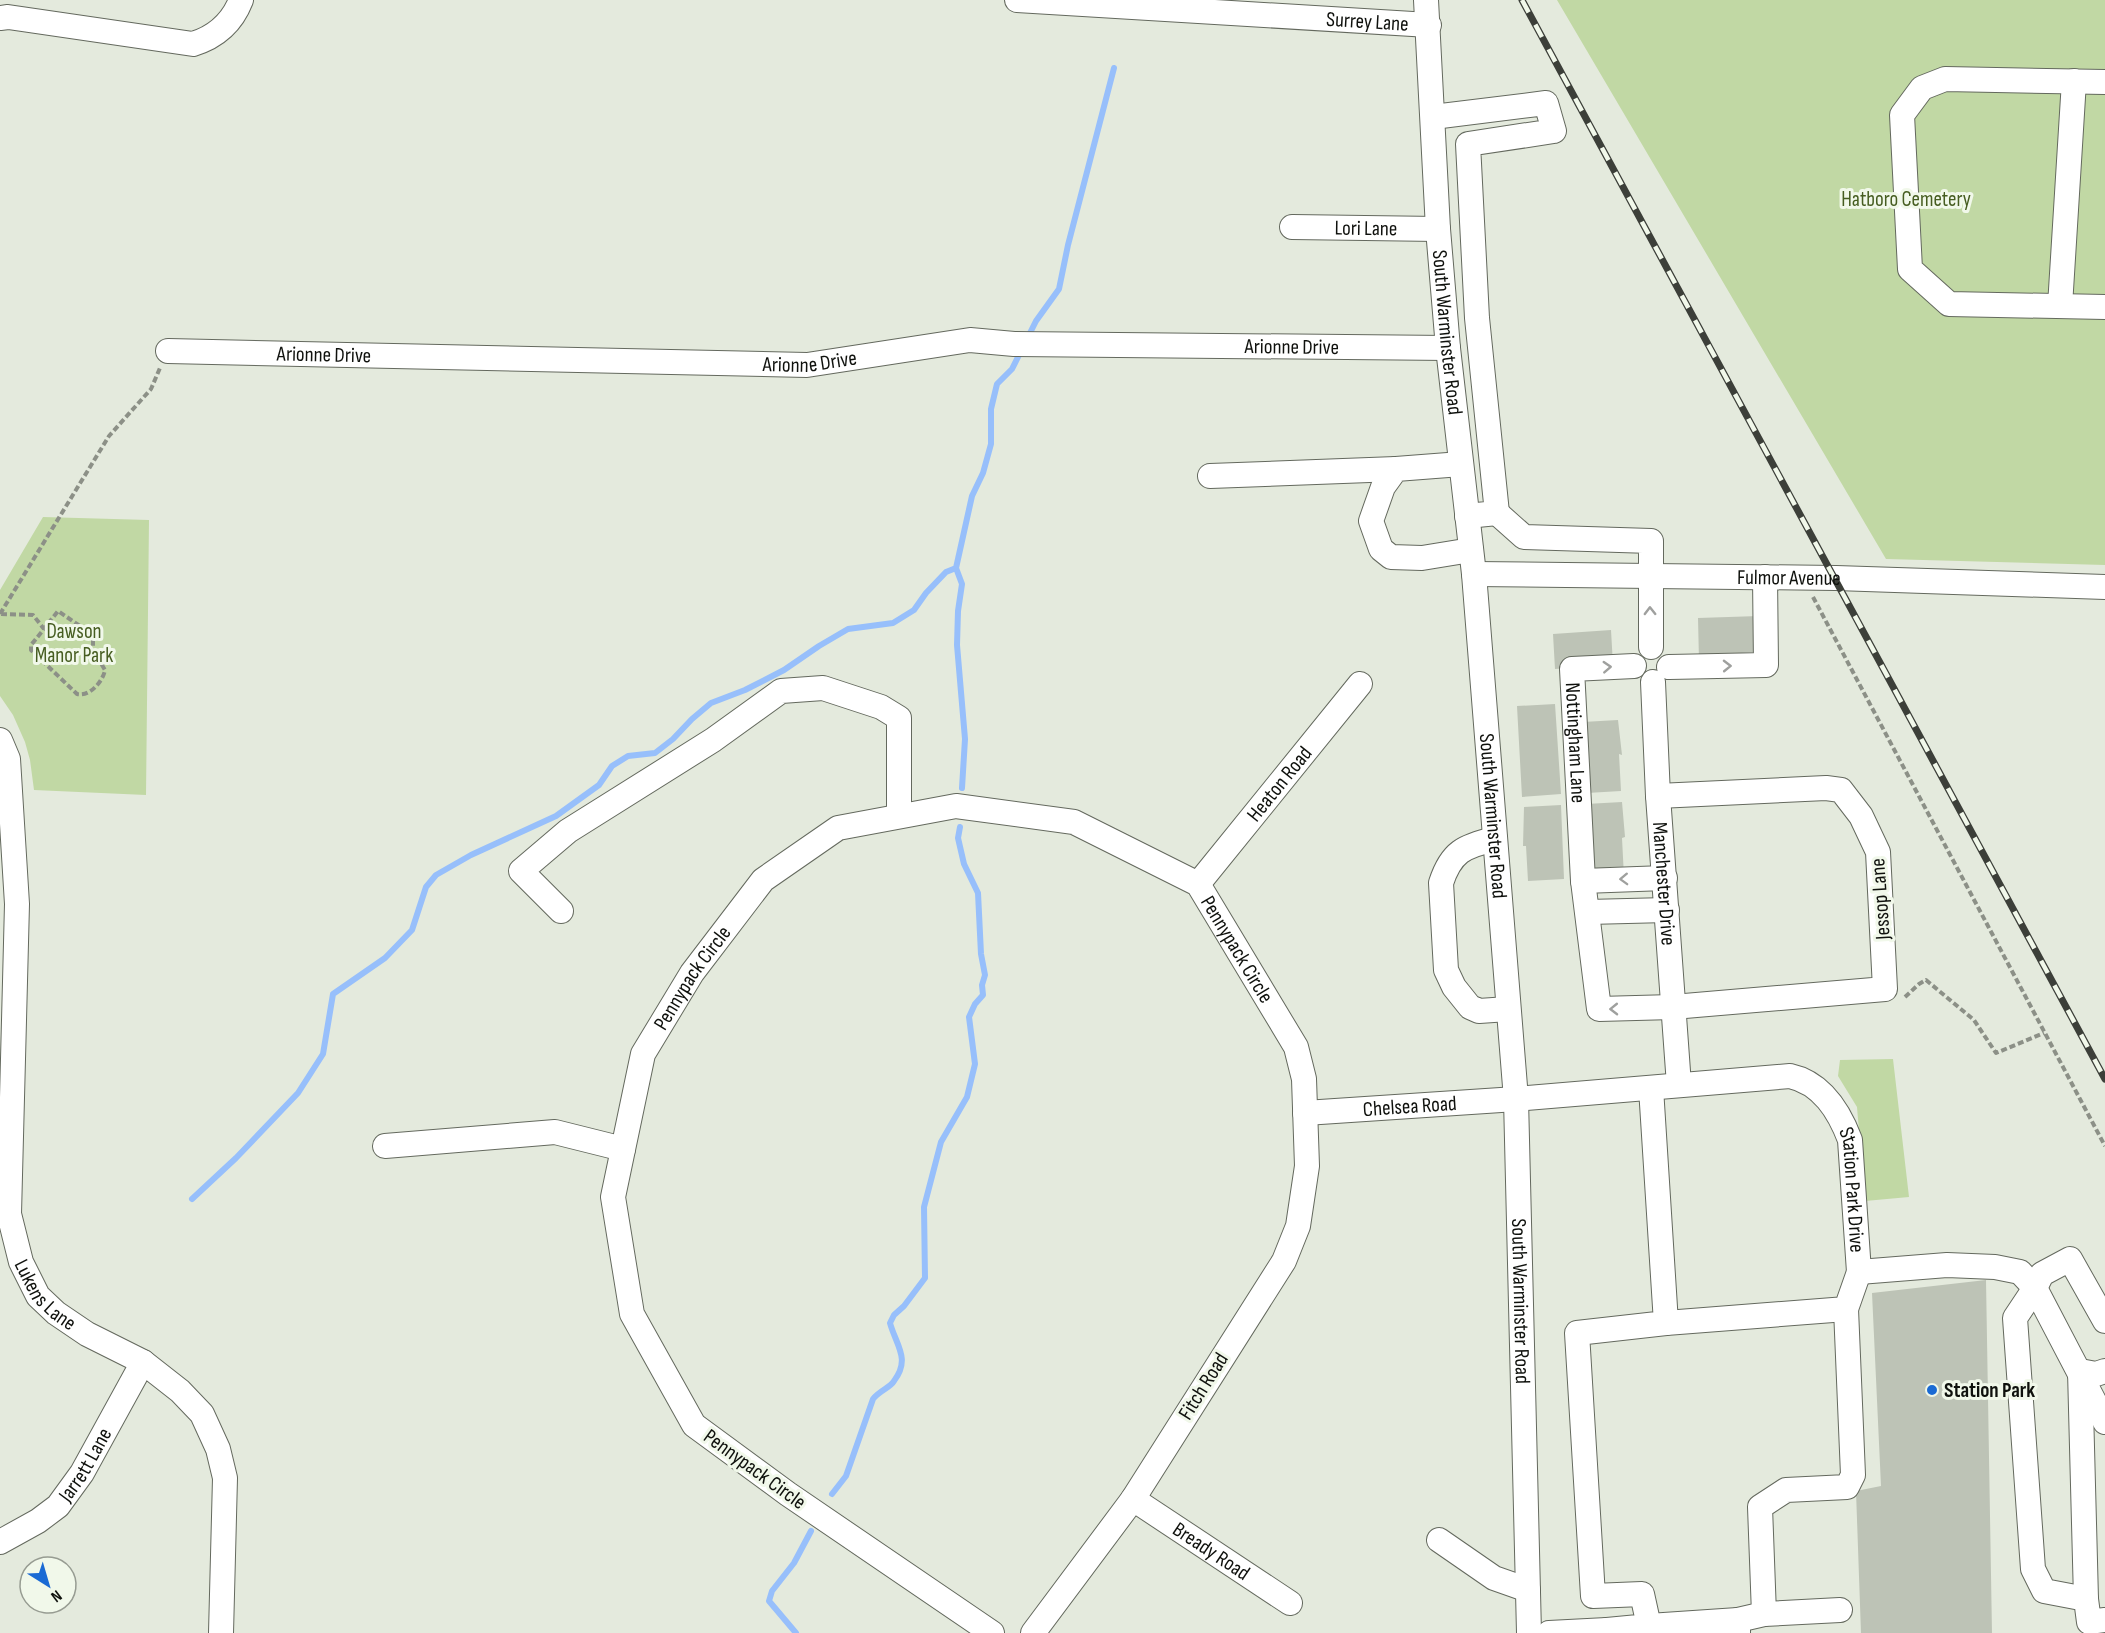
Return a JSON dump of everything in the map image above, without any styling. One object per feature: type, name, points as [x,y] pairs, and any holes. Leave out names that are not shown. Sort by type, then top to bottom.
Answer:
[{"type":"street","points":[[0,18],[8,16],[193,44],[208,40],[220,32],[241,0]]},
{"type":"street","name":"Surrey Lane","points":[[1017,0],[1429,25]]},
{"type":"street","name":"South Warminster Road","points":[[1426,0],[1438,229],[1474,574],[1516,1099],[1529,1633]]},
{"type":"street","points":[[2105,82],[1945,79],[1922,88],[1902,115],[1910,269],[1949,304],[2105,307]]},
{"type":"street","points":[[2060,306],[2074,81]]},
{"type":"street","points":[[1433,117],[1546,103],[1554,131],[1434,148]]},
{"type":"street","points":[[1468,144],[1477,318],[1497,513],[1524,537],[1651,541],[1651,647]]},
{"type":"street","points":[[1437,195],[1471,189]]},
{"type":"street","name":"Lori Lane","points":[[1292,227],[1438,229]]},
{"type":"street","points":[[1446,320],[1477,318]]},
{"type":"street","name":"Arionne Drive","points":[[168,351],[807,365],[970,340],[1014,344],[1450,359],[1482,366]]},
{"type":"street","points":[[1210,476],[1395,469],[1461,464]]},
{"type":"street","points":[[1395,469],[1383,487],[1371,521],[1381,549],[1391,558],[1422,558],[1471,550]]},
{"type":"street","points":[[1467,516],[1497,513]]},
{"type":"street","points":[[1538,574],[1539,538]]},
{"type":"street","name":"Fulmor Avenue","points":[[1474,574],[1765,577],[2105,586]]},
{"type":"street","points":[[1661,674],[1666,655],[1657,648],[1651,647],[1641,651],[1634,666],[1638,676],[1642,679],[1661,674],[1766,665],[1765,577]]},
{"type":"street","name":"Nottingham Lane","points":[[1583,881],[1572,669],[1634,666]]},
{"type":"street","name":"Manchester Drive","points":[[1661,674],[1658,796],[1679,1086]]},
{"type":"street","name":"Heaton Road","points":[[1198,884],[1360,684]]},
{"type":"street","points":[[561,911],[521,871],[568,831],[713,740],[781,691],[823,688],[881,707],[899,718],[899,816]]},
{"type":"street","name":"Lukens Lane","points":[[0,740],[8,759],[17,904],[7,1042],[9,1214],[21,1262],[38,1296],[56,1313],[87,1334],[143,1362],[180,1391],[202,1414],[218,1449],[225,1478],[220,1633]]},
{"type":"street","name":"Jessop Lane","points":[[1658,796],[1826,788],[1841,790],[1861,816],[1878,852],[1885,989]]},
{"type":"street","name":"Pennypack Circle","points":[[992,1633],[788,1494],[694,1425],[632,1314],[612,1197],[644,1054],[692,973],[764,880],[838,828],[956,806],[1074,822],[1198,884],[1296,1047],[1304,1079],[1305,1113]]},
{"type":"street","points":[[1495,839],[1471,844],[1461,851],[1445,871],[1441,883],[1446,970],[1454,987],[1470,1007],[1479,1011],[1508,1009]]},
{"type":"street","points":[[1665,878],[1583,881],[1599,1009],[1673,1007],[1885,989]]},
{"type":"street","points":[[1588,912],[1667,910]]},
{"type":"street","name":"Station Park Drive","points":[[1516,1099],[1790,1076],[1803,1079],[1816,1087],[1843,1122],[1850,1140],[1859,1272],[1947,1265],[1995,1267],[2020,1272],[2036,1288],[2105,1422]]},
{"type":"street","points":[[1651,1088],[1666,1323]]},
{"type":"street","name":"Chelsea Road","points":[[1305,1113],[1516,1099]]},
{"type":"street","name":"Fitch Road","points":[[1033,1633],[1133,1498],[1284,1261],[1298,1226],[1307,1166],[1305,1113]]},
{"type":"street","points":[[385,1146],[555,1132],[623,1149]]},
{"type":"street","points":[[2086,1599],[2044,1591],[2033,1569],[2015,1318],[2036,1288],[2042,1274],[2070,1259],[2105,1321]]},
{"type":"street","points":[[1764,1614],[1760,1507],[1786,1490],[1847,1487],[1853,1475],[1846,1309],[1859,1272]]},
{"type":"street","points":[[1650,1626],[1642,1594],[1593,1596],[1577,1333],[1666,1323],[1846,1309]]},
{"type":"street","name":"Jarrett Lane","points":[[0,1542],[38,1521],[58,1506],[82,1473],[143,1362]]},
{"type":"street","points":[[2105,1371],[2096,1374],[2080,1371],[2086,1599],[2089,1622],[2105,1620]]},
{"type":"street","name":"Bready Road","points":[[1133,1498],[1290,1604]]},
{"type":"street","points":[[1438,1540],[1494,1578],[1528,1590]]},
{"type":"street","points":[[1549,1633],[1607,1631],[1650,1626],[1738,1627],[1764,1614],[1840,1610]]},
{"type":"path","points":[[44,629],[33,615],[0,614],[109,436],[151,389],[168,351]]},
{"type":"path","points":[[1803,578],[2105,1146]]},
{"type":"path","points":[[58,611],[93,635],[93,650],[105,670],[104,676],[88,694],[81,696],[77,694],[31,650],[31,645],[44,629],[58,611]]},
{"type":"path","points":[[1885,989],[1891,995],[1904,998],[1926,980],[1974,1020],[1996,1053],[2044,1033]]},
{"type":"green space","name":"Hatboro Cemetery","points":[[1557,0],[2105,0],[2105,565],[1886,559]]},
{"type":"green space","name":"Dawson Manor Park","points":[[43,517],[149,520],[146,795],[34,790],[25,742],[13,715],[0,696],[0,590]]},
{"type":"green space","points":[[1893,1059],[1909,1197],[1865,1201],[1857,1107],[1838,1076],[1840,1060]]},
{"type":"building","points":[[1759,616],[1761,659],[1699,661],[1698,618]]},
{"type":"building","points":[[1611,630],[1613,665],[1555,669],[1553,634]]},
{"type":"building","points":[[1555,704],[1561,794],[1522,797],[1517,706]]},
{"type":"building","points":[[1618,720],[1622,755],[1619,754],[1621,791],[1587,793],[1583,722]]},
{"type":"building","points":[[1622,802],[1625,837],[1622,838],[1624,877],[1590,879],[1586,804]]},
{"type":"building","points":[[1561,805],[1564,879],[1528,881],[1526,846],[1523,846],[1524,807]]},
{"type":"building","name":"Station Park","points":[[1986,1280],[1992,1633],[1861,1633],[1856,1491],[1881,1486],[1872,1293]]},
{"type":"waterway","points":[[1027,339],[1036,321],[1059,289],[1068,245],[1114,68]]},
{"type":"waterway","points":[[962,788],[965,739],[957,645],[962,584],[956,568],[972,496],[983,473],[991,444],[991,409],[997,384],[1012,369],[1021,351]]},
{"type":"waterway","points":[[192,1199],[236,1158],[298,1093],[323,1054],[333,994],[385,958],[412,930],[426,887],[436,875],[471,855],[556,816],[599,785],[612,766],[628,756],[655,753],[711,703],[745,690],[784,670],[848,629],[893,623],[914,610],[946,572],[956,568]]},
{"type":"waterway","points":[[832,1494],[846,1476],[873,1399],[892,1383],[899,1373],[901,1352],[890,1323],[925,1278],[924,1207],[941,1142],[967,1097],[975,1064],[969,1017],[975,1004],[983,995],[982,985],[985,975],[981,954],[978,893],[964,864],[958,838],[960,827]]},
{"type":"waterway","points":[[796,1633],[769,1601],[772,1591],[794,1563],[811,1531]]},
{"type":"railway","points":[[1522,0],[2105,1079]]},
{"type":"place","name":"Station Park","points":[[1932,1390]]}]
